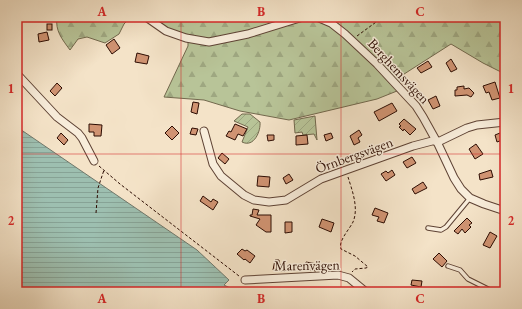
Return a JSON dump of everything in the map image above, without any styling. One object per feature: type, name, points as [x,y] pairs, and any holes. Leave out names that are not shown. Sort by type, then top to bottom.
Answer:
[{"type":"street","points":[[146,17],[166,31],[186,38],[208,42],[248,34],[303,17]]},
{"type":"street","name":"Berghemsvägen","points":[[317,17],[331,23],[352,40],[377,64],[416,106],[461,189],[470,198],[505,211]]},
{"type":"street","points":[[17,74],[57,117],[78,133],[94,161]]},
{"type":"street","name":"Örnbergsvägen","points":[[204,132],[213,164],[221,176],[238,191],[254,200],[269,202],[286,200],[321,179],[413,146],[432,141],[440,141],[471,127],[505,122]]},
{"type":"street","name":"Marenvägen","points":[[245,280],[338,275],[349,278],[366,292]]},
{"type":"lane","points":[[428,228],[441,230],[446,227],[451,219],[470,198]]},
{"type":"lane","points":[[448,266],[460,270],[468,279],[494,292]]},
{"type":"path","points":[[352,40],[383,17]]},
{"type":"path","points":[[94,161],[120,184],[245,280]]},
{"type":"path","points":[[96,212],[98,188],[104,170]]},
{"type":"path","points":[[346,170],[354,197],[355,212],[354,221],[340,242],[340,247],[368,266],[366,268],[355,269],[353,271]]},
{"type":"green space","points":[[57,17],[83,17],[88,20],[97,17],[131,17],[124,24],[119,34],[105,43],[87,37],[78,39],[70,50],[58,31]]},
{"type":"green space","points":[[153,17],[505,17],[505,74],[451,44],[401,76],[397,91],[377,99],[289,120],[240,111],[204,100],[164,97],[188,46],[188,35],[169,29]]},
{"type":"green space","points":[[242,114],[250,114],[260,122],[258,134],[250,143],[242,142],[248,127],[234,121]]},
{"type":"green space","points":[[315,116],[317,140],[314,134],[303,135],[302,132],[295,133],[294,120]]},
{"type":"shaded area","points":[[17,127],[197,250],[229,280],[224,285],[238,292],[17,292]]},
{"type":"building","points":[[47,24],[52,24],[52,30],[47,30]]},
{"type":"building","points":[[47,32],[49,40],[39,42],[38,34]]},
{"type":"building","points":[[114,39],[120,48],[112,54],[106,45]]},
{"type":"building","points":[[137,53],[149,56],[147,64],[135,62]]},
{"type":"building","points":[[451,59],[457,69],[451,72],[446,63]]},
{"type":"building","points":[[428,61],[432,67],[421,73],[417,68]]},
{"type":"building","points":[[495,82],[500,98],[492,100],[489,92],[486,93],[483,86]]},
{"type":"building","points":[[57,83],[62,88],[55,96],[50,91]]},
{"type":"building","points":[[464,86],[464,89],[469,88],[474,93],[471,97],[467,95],[455,96],[455,90],[457,90],[457,87]]},
{"type":"building","points":[[436,96],[440,106],[433,109],[428,100]]},
{"type":"building","points":[[193,102],[199,103],[197,114],[191,112]]},
{"type":"building","points":[[392,103],[397,111],[379,121],[374,112]]},
{"type":"building","points":[[404,119],[416,129],[410,135],[404,129],[403,131],[399,127],[401,126],[399,124]]},
{"type":"building","points":[[89,124],[102,125],[101,136],[94,136],[94,132],[89,132]]},
{"type":"building","points":[[235,124],[247,129],[243,136],[238,134],[235,140],[226,136],[229,131],[231,132]]},
{"type":"building","points":[[172,126],[179,133],[172,140],[165,133]]},
{"type":"building","points":[[192,128],[198,129],[196,135],[190,134]]},
{"type":"building","points":[[359,130],[362,135],[358,138],[360,142],[354,145],[350,136]]},
{"type":"building","points":[[505,131],[505,139],[497,142],[495,135]]},
{"type":"building","points":[[61,133],[68,140],[64,145],[57,138]]},
{"type":"building","points":[[331,133],[333,138],[326,141],[324,135]]},
{"type":"building","points":[[267,135],[274,135],[274,140],[268,141]]},
{"type":"building","points":[[307,135],[308,144],[296,145],[296,136]]},
{"type":"building","points":[[476,144],[483,154],[475,159],[469,149]]},
{"type":"building","points":[[222,153],[229,159],[225,164],[218,158]]},
{"type":"building","points":[[412,157],[416,163],[407,168],[403,162]]},
{"type":"building","points":[[392,170],[395,175],[386,181],[381,174],[386,171],[388,173]]},
{"type":"building","points":[[491,170],[493,177],[480,180],[479,174]]},
{"type":"building","points":[[289,174],[293,180],[286,184],[283,178]]},
{"type":"building","points":[[258,176],[270,177],[269,187],[257,186]]},
{"type":"building","points":[[423,182],[427,188],[415,194],[412,189]]},
{"type":"building","points":[[203,196],[211,202],[213,199],[218,202],[213,210],[200,201]]},
{"type":"building","points":[[375,208],[388,213],[384,223],[377,221],[379,217],[372,215]]},
{"type":"building","points":[[253,209],[259,210],[257,215],[271,215],[271,232],[266,232],[256,225],[260,219],[250,216],[252,215]]},
{"type":"building","points":[[467,218],[472,223],[469,225],[471,227],[465,233],[462,229],[458,234],[454,231]]},
{"type":"building","points":[[322,219],[334,223],[331,232],[319,227]]},
{"type":"building","points":[[285,222],[292,222],[292,232],[285,233]]},
{"type":"building","points":[[490,232],[497,236],[490,248],[483,245]]},
{"type":"building","points":[[242,249],[245,251],[247,250],[255,256],[250,263],[237,254]]},
{"type":"building","points":[[439,253],[447,261],[442,267],[433,259]]},
{"type":"building","points":[[275,260],[279,260],[279,264],[286,266],[285,271],[273,270]]},
{"type":"building","points":[[306,262],[317,264],[316,271],[305,269]]},
{"type":"building","points":[[412,280],[422,281],[421,287],[411,285]]}]
